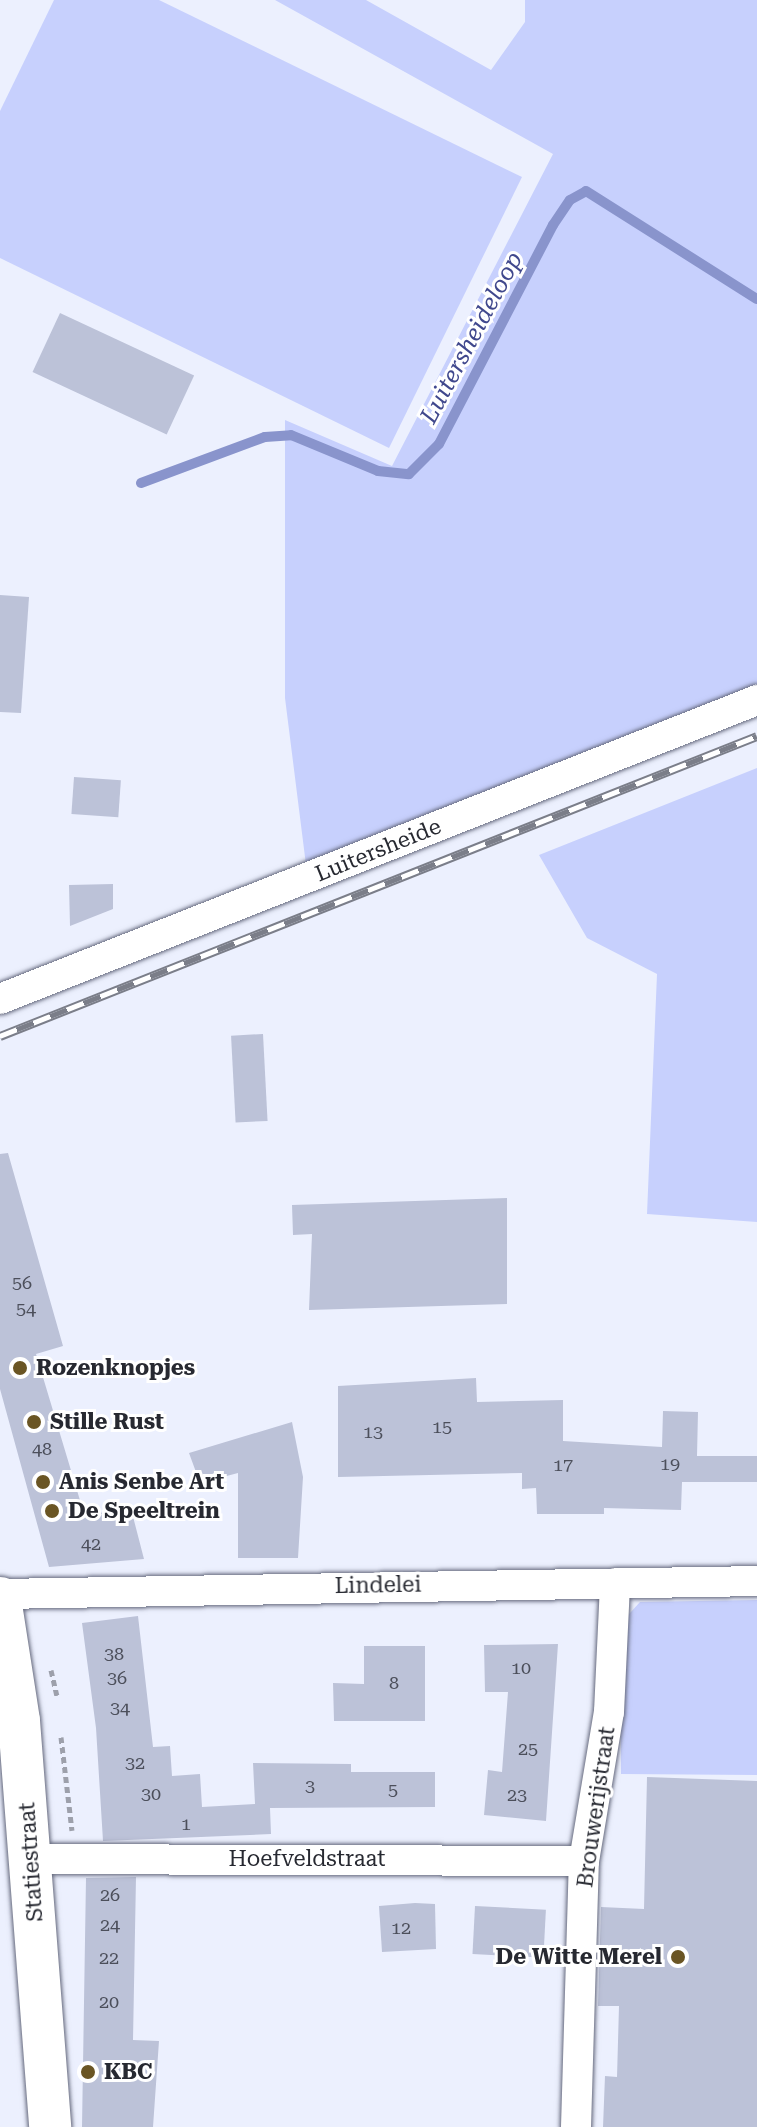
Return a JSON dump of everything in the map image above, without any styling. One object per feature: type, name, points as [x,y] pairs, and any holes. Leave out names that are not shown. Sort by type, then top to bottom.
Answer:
[{"type":"street","name":"Luitersheide","points":[[0,999],[757,700]]},
{"type":"street","name":"Lindelei","points":[[0,1596],[757,1581]]},
{"type":"street","name":"Brouwerijstraat","points":[[576,2127],[584,1861],[609,1712],[615,1583]]},
{"type":"street","name":"Statiestraat","points":[[0,1596],[13,1666],[31,1859],[50,2127]]},
{"type":"street","name":"Hoefveldstraat","points":[[31,1859],[584,1861]]},
{"type":"shaded area","points":[[54,0],[159,0],[522,177],[389,448],[0,258],[0,111]]},
{"type":"shaded area","points":[[275,0],[366,0],[491,70],[525,22],[525,0],[757,0],[757,690],[306,865],[285,698],[285,420],[392,466],[553,154]]},
{"type":"shaded area","points":[[757,768],[757,1222],[647,1214],[657,974],[587,938],[539,855]]},
{"type":"shaded area","points":[[757,1600],[757,1775],[621,1774],[620,1624],[640,1602]]},
{"type":"building","points":[[60,313],[194,376],[167,434],[33,372]]},
{"type":"building","points":[[0,595],[29,597],[21,713],[0,712]]},
{"type":"building","points":[[74,777],[121,780],[118,817],[71,814]]},
{"type":"building","points":[[113,884],[113,909],[70,926],[69,885]]},
{"type":"building","points":[[263,1034],[268,1121],[236,1123],[231,1036]]},
{"type":"building","points":[[8,1153],[63,1346],[36,1354],[85,1517],[130,1505],[144,1559],[49,1567],[0,1389],[0,1154]]},
{"type":"building","points":[[507,1198],[507,1304],[309,1310],[312,1234],[293,1235],[292,1205]]},
{"type":"building","points":[[476,1378],[477,1402],[563,1400],[563,1441],[662,1447],[663,1411],[698,1412],[697,1456],[757,1456],[757,1482],[682,1482],[681,1510],[604,1508],[604,1514],[537,1514],[536,1488],[522,1489],[522,1473],[338,1477],[338,1386]]},
{"type":"building","points":[[292,1422],[303,1477],[298,1558],[238,1558],[238,1473],[200,1483],[189,1453]]},
{"type":"building","points":[[138,1616],[153,1747],[170,1746],[172,1776],[200,1774],[202,1807],[255,1804],[253,1763],[351,1764],[351,1772],[435,1772],[435,1807],[270,1808],[271,1834],[103,1841],[96,1728],[82,1623]]},
{"type":"building","points":[[558,1644],[546,1821],[484,1815],[488,1770],[502,1772],[508,1692],[485,1692],[484,1645]]},
{"type":"building","points":[[364,1646],[425,1646],[425,1721],[334,1721],[333,1683],[364,1684]]},
{"type":"building","name":"De Witte Merel","points":[[647,1777],[757,1781],[757,2127],[603,2127],[605,2076],[617,2077],[619,2006],[598,2006],[601,1907],[644,1909]]},
{"type":"building","points":[[136,1877],[133,2040],[159,2041],[153,2127],[82,2127],[86,1878]]},
{"type":"building","points":[[435,1904],[436,1949],[382,1952],[379,1906]]},
{"type":"building","points":[[475,1906],[546,1910],[543,1958],[472,1954]]},
{"type":"waterway","name":"Luitersheideloop","points":[[141,483],[265,437],[291,435],[378,471],[409,474],[439,444],[553,225],[570,200],[586,191],[757,299]]},
{"type":"railway","points":[[0,1036],[757,736]]},
{"type":"place","name":"Rozenknopjes","points":[[20,1368]]},
{"type":"place","name":"Stille Rust","points":[[34,1422]]},
{"type":"place","name":"Anis Senbe Art","points":[[43,1482]]},
{"type":"place","name":"De Speeltrein","points":[[52,1511]]},
{"type":"place","name":"De Witte Merel","points":[[678,1957]]},
{"type":"place","name":"KBC","points":[[88,2072]]}]
